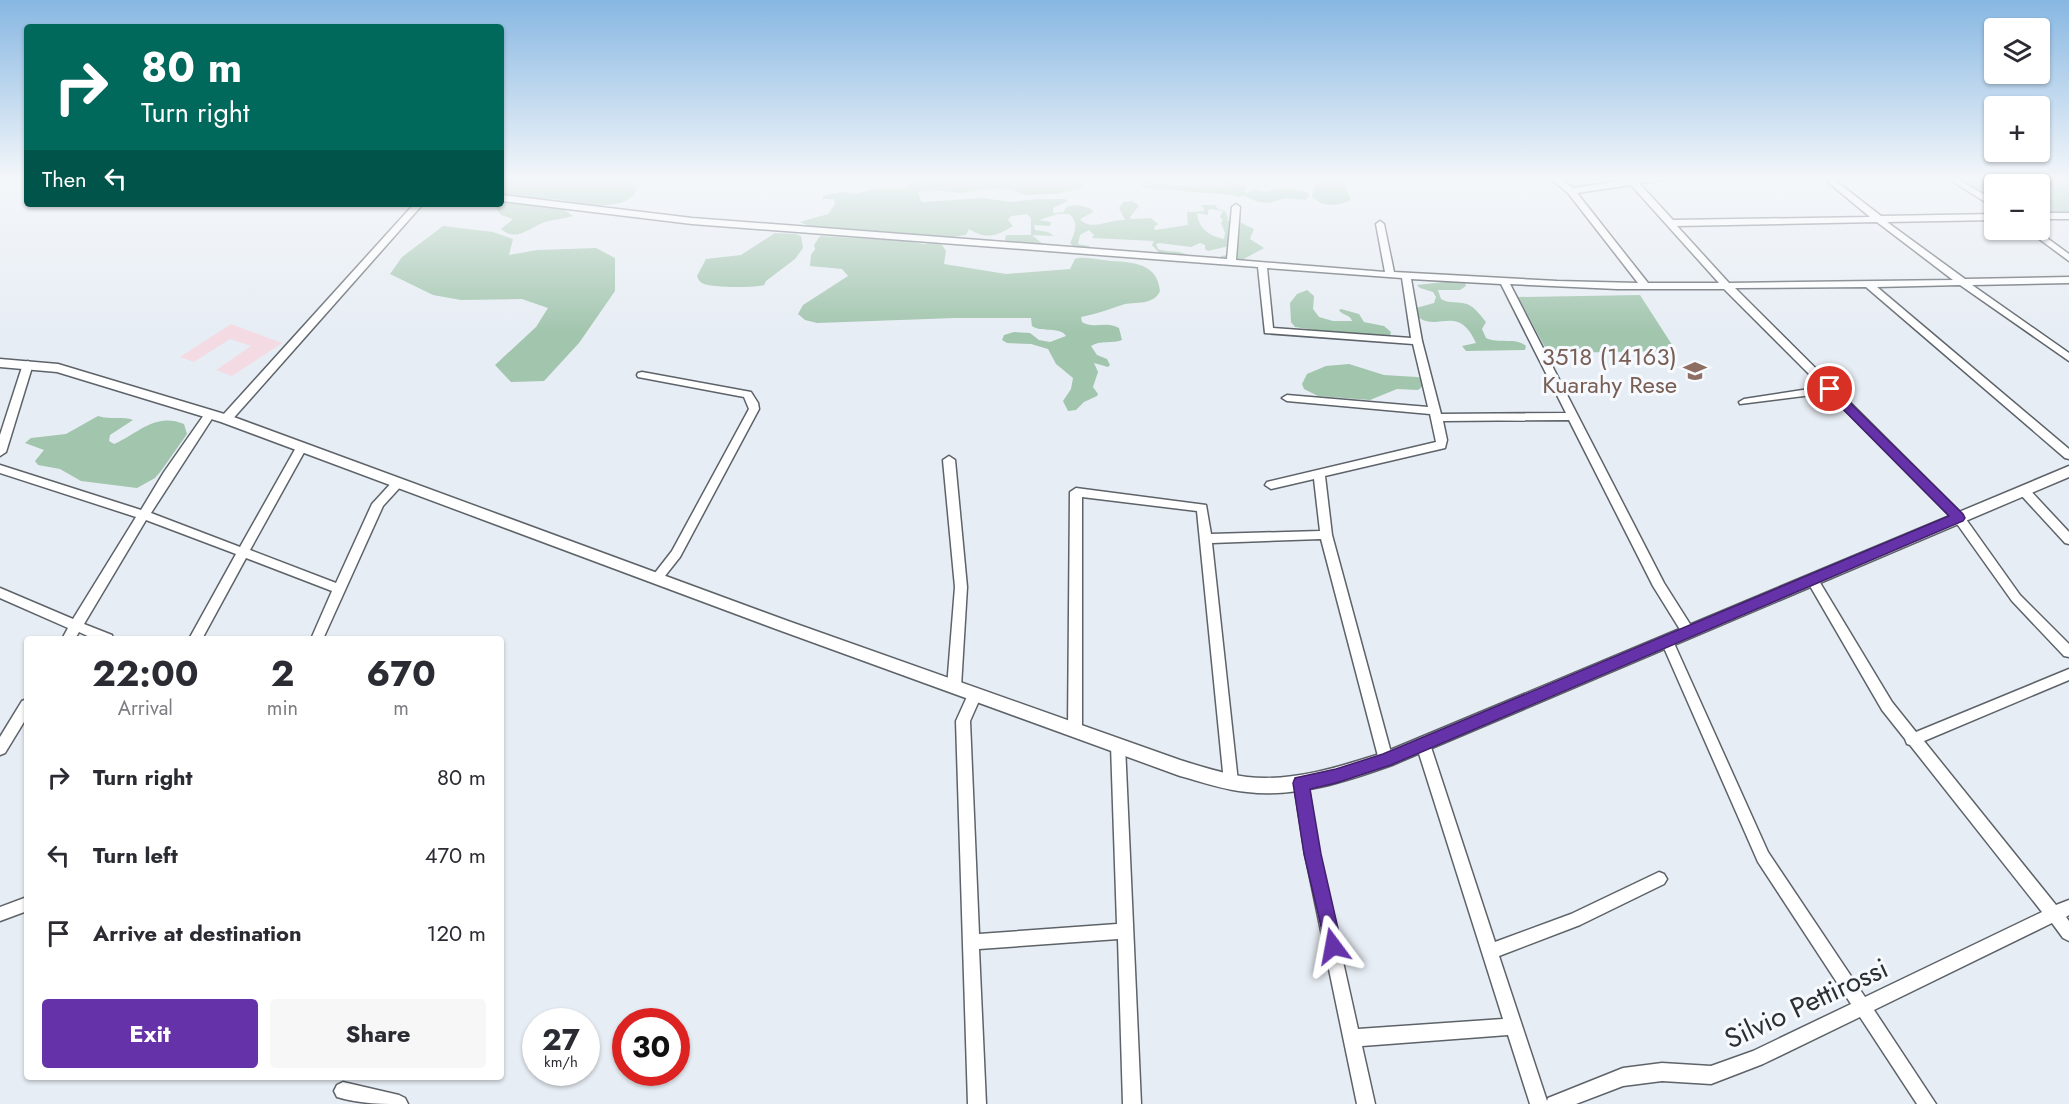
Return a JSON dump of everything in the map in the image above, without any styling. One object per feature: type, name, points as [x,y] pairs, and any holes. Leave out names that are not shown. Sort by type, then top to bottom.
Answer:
[{"type":"main road","points":[[0,363],[28,363],[58,368],[226,419],[1180,768],[1231,782],[1275,786],[1336,776],[1386,760],[2069,471]]},
{"type":"street","points":[[226,419],[396,230]]},
{"type":"street","points":[[804,230],[1390,275],[1504,281],[1645,286],[1869,285],[2069,280]]},
{"type":"street","points":[[1231,262],[1234,230]]},
{"type":"street","points":[[1381,230],[1390,275]]},
{"type":"street","points":[[1601,230],[1645,286]]},
{"type":"street","points":[[1677,230],[1726,285],[1959,518],[2016,598],[2069,652]]},
{"type":"street","points":[[1892,230],[2069,358]]},
{"type":"street","points":[[2045,240],[2069,258]]},
{"type":"street","points":[[1262,265],[1268,331],[1417,341]]},
{"type":"street","points":[[1270,485],[1318,476],[1441,446],[1443,440],[1417,341],[1406,276]]},
{"type":"street","points":[[1504,281],[1659,586],[1689,632]]},
{"type":"street","points":[[1869,285],[2069,455]]},
{"type":"street","points":[[1,446],[28,363]]},
{"type":"street","points":[[642,375],[747,394],[754,409],[676,554],[657,578]]},
{"type":"street","points":[[1744,402],[1830,389]]},
{"type":"street","points":[[1287,398],[1435,414],[1574,416]]},
{"type":"street","points":[[70,636],[144,515],[210,414]]},
{"type":"street","points":[[197,636],[302,447]]},
{"type":"street","points":[[949,460],[961,587],[954,687]]},
{"type":"street","points":[[0,469],[144,515],[340,589]]},
{"type":"street","points":[[1318,476],[1326,535],[1386,760]]},
{"type":"street","points":[[318,636],[378,504],[398,483]]},
{"type":"street","points":[[2023,490],[2069,540]]},
{"type":"street","points":[[1075,730],[1076,492],[1202,508],[1231,782]]},
{"type":"street","points":[[1206,539],[1326,535]]},
{"type":"street","points":[[1812,579],[1887,706],[2069,933]]},
{"type":"street","points":[[0,593],[100,636]]},
{"type":"street","points":[[1666,641],[1763,857],[1927,1104]]},
{"type":"street","points":[[1912,740],[2069,674]]},
{"type":"street","points":[[975,694],[963,721],[977,1104]]},
{"type":"street","points":[[0,749],[24,710]]},
{"type":"street","points":[[1423,744],[1539,1104]]},
{"type":"street","points":[[1118,746],[1132,1104]]},
{"type":"street","points":[[1301,783],[1312,854],[1366,1104]]},
{"type":"street","points":[[1490,952],[1575,920],[1659,879]]},
{"type":"street","points":[[0,914],[24,905]]},
{"type":"street","name":"Silvio Pettirossi","points":[[1554,1104],[1623,1077],[1662,1072],[1711,1076],[1757,1058],[2069,907]]},
{"type":"street","points":[[971,942],[1125,931]]},
{"type":"street","points":[[1353,1038],[1514,1026]]},
{"type":"street","points":[[344,1091],[399,1104]]},
{"type":"shaded area","points":[[231,324],[282,343],[232,376],[216,370],[251,346],[230,339],[194,362],[180,357]]},
{"type":"green space","points":[[438,230],[493,232],[513,239],[509,255],[537,250],[596,248],[615,258],[615,291],[579,343],[544,381],[511,382],[495,365],[536,327],[548,308],[522,299],[461,300],[433,295],[390,274],[402,257]]},
{"type":"green space","points":[[502,230],[530,230],[512,235]]},
{"type":"green space","points":[[842,230],[969,230],[966,235],[946,238]]},
{"type":"green space","points":[[970,230],[1007,230],[986,236]]},
{"type":"green space","points":[[1031,230],[1035,230],[1048,232],[1054,236],[1032,235],[1044,245],[1041,246],[1014,244],[1005,240],[1006,235],[1031,235]]},
{"type":"green space","points":[[1075,230],[1205,230],[1213,236],[1224,239],[1224,230],[1254,230],[1250,239],[1264,248],[1242,260],[1219,260],[1221,256],[1228,255],[1229,246],[1208,251],[1205,245],[1200,243],[1191,247],[1159,243],[1156,244],[1158,249],[1189,256],[1161,255],[1152,245],[1154,241],[1092,238],[1094,235],[1089,230],[1080,235],[1078,244],[1090,248],[1076,249],[1070,243]]},
{"type":"green space","points":[[775,233],[801,236],[803,248],[795,259],[764,285],[722,287],[706,285],[699,280],[697,276],[706,259],[741,255]]},
{"type":"green space","points":[[820,236],[936,243],[942,245],[946,251],[944,264],[1006,274],[1070,269],[1075,259],[1078,258],[1130,263],[1147,268],[1153,273],[1160,291],[1149,301],[1122,305],[1081,317],[1082,322],[1086,324],[1119,328],[1122,340],[1091,346],[1097,355],[1107,359],[1110,365],[1108,367],[1094,363],[1098,372],[1093,387],[1097,396],[1084,402],[1076,410],[1068,411],[1063,401],[1071,389],[1073,378],[1056,364],[1048,349],[1031,344],[1007,343],[1002,340],[1004,335],[1014,332],[1030,333],[1039,340],[1050,342],[1066,336],[1060,331],[1032,326],[1031,318],[817,323],[805,320],[798,314],[803,305],[848,276],[842,269],[810,266],[814,245]]},
{"type":"green space","points":[[1453,281],[1465,283],[1466,286],[1460,290],[1438,290],[1441,299],[1467,304],[1475,309],[1486,322],[1482,329],[1486,338],[1522,343],[1526,346],[1525,350],[1466,351],[1462,346],[1476,343],[1469,330],[1461,324],[1454,321],[1430,322],[1414,313],[1416,308],[1434,303],[1436,297],[1433,292],[1417,285]]},
{"type":"green space","points":[[1307,290],[1314,296],[1313,309],[1319,317],[1333,321],[1352,321],[1339,310],[1341,309],[1359,314],[1364,322],[1384,326],[1391,332],[1390,336],[1344,334],[1295,327],[1291,322],[1290,303],[1297,294]]},
{"type":"green space","points":[[1640,295],[1676,351],[1548,353],[1518,297]]},
{"type":"green space","points":[[1349,364],[1384,375],[1421,378],[1423,386],[1418,390],[1397,389],[1370,400],[1318,396],[1304,389],[1302,384],[1307,374],[1326,366]]},
{"type":"green space","points":[[98,416],[133,420],[110,435],[109,441],[114,444],[156,422],[174,421],[184,424],[187,434],[155,478],[137,488],[81,481],[60,469],[38,465],[35,461],[44,450],[25,443],[31,438],[66,434]]},
{"type":"place","name":"3518 (14163) Kuarahy Rese","points":[[1695,371]]},
{"type":"route","points":[[1333,946],[1312,854],[1301,783],[1336,776],[1386,760],[1959,518],[1830,389]]}]
